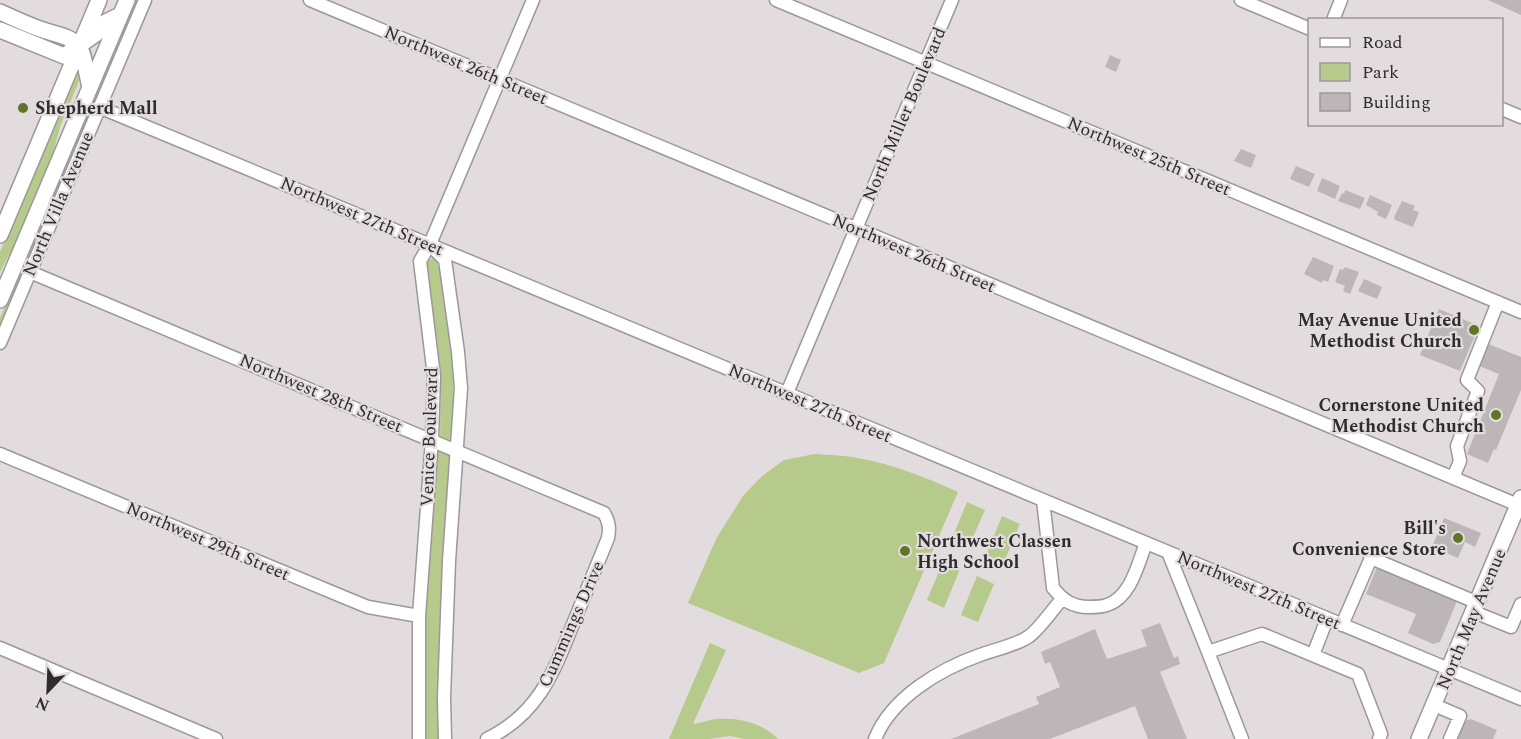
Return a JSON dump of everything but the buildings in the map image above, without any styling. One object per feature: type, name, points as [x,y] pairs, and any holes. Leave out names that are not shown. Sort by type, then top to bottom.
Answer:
[{"type":"main road","points":[[0,235],[99,0]]},
{"type":"main road","name":"North Villa Avenue","points":[[0,300],[127,0]]},
{"type":"main road","points":[[0,12],[47,32],[66,36],[80,46],[90,87]]},
{"type":"main road","points":[[0,30],[64,56],[97,33],[104,23],[120,15]]},
{"type":"main road","name":"North May Avenue","points":[[1419,739],[1520,501]]},
{"type":"street","name":"North Villa Avenue","points":[[0,342],[145,0]]},
{"type":"street","name":"Northwest 26th Street","points":[[310,0],[1453,478],[1520,501]]},
{"type":"street","points":[[430,244],[533,0]]},
{"type":"street","name":"Northwest 25th Street","points":[[776,0],[1521,312]]},
{"type":"street","name":"North Miller Boulevard","points":[[787,393],[952,0]]},
{"type":"street","points":[[1241,0],[1308,28]]},
{"type":"street","points":[[1334,18],[1341,0]]},
{"type":"street","name":"Northwest 27th Street","points":[[99,107],[1521,699]]},
{"type":"street","points":[[1503,109],[1521,117]]},
{"type":"street","name":"Venice Boulevard","points":[[419,739],[420,616],[434,376],[420,261],[430,244],[445,260],[461,388],[449,561],[444,697],[445,739]]},
{"type":"street","name":"Northwest 28th Street","points":[[30,272],[599,510],[608,520]]},
{"type":"street","points":[[1453,478],[1460,461],[1457,446],[1478,391],[1467,380],[1498,302]]},
{"type":"street","name":"Northwest 29th Street","points":[[0,454],[368,607],[420,616]]},
{"type":"street","points":[[1043,500],[1050,577],[1053,588],[1062,599],[1083,607],[1107,606],[1118,599],[1130,582],[1146,543]]},
{"type":"street","name":"Cummings Drive","points":[[487,739],[504,730],[520,717],[545,687],[562,652],[608,538],[608,520]]},
{"type":"street","points":[[1168,552],[1242,739]]},
{"type":"street","points":[[1342,625],[1371,558],[1511,627],[1521,604]]},
{"type":"street","points":[[875,739],[881,724],[917,689],[941,672],[1029,637],[1062,599]]},
{"type":"street","points":[[1312,655],[1327,619]]},
{"type":"street","points":[[1208,652],[1262,634],[1358,674],[1381,734],[1379,739]]},
{"type":"street","points":[[0,648],[216,739]]},
{"type":"street","points":[[1434,705],[1460,716],[1450,739]]},
{"type":"green space","points":[[135,0],[139,0],[0,329],[0,318]]},
{"type":"green space","points":[[76,72],[80,73],[78,84],[61,124],[48,171],[23,229],[0,272],[0,252]]},
{"type":"green space","points":[[435,256],[440,272],[454,366],[452,444],[440,439],[441,375],[427,262]]},
{"type":"green space","points":[[438,448],[448,453],[451,461],[439,739],[426,739],[425,618]]},
{"type":"green space","points":[[815,454],[852,457],[896,467],[958,492],[884,663],[859,673],[688,603],[716,539],[743,496],[761,477],[784,460]]},
{"type":"green space","points":[[967,502],[985,510],[968,548],[951,541]]},
{"type":"green space","points":[[1002,516],[1020,524],[1004,562],[986,555]]},
{"type":"green space","points":[[943,562],[960,569],[944,608],[927,600]]},
{"type":"green space","points":[[977,576],[994,584],[978,622],[961,615]]},
{"type":"green space","points":[[710,643],[726,650],[693,724],[716,719],[741,720],[758,725],[778,739],[745,739],[730,736],[709,739],[669,739]]},
{"type":"place","name":"Shepherd Mall","points":[[23,108]]},
{"type":"place","name":"May Avenue United Methodist Church","points":[[1474,330]]},
{"type":"place","name":"Cornerstone United Methodist Church","points":[[1496,415]]},
{"type":"place","name":"Bill's Convenience Store","points":[[1458,538]]},
{"type":"place","name":"Northwest Classen High School","points":[[905,551]]}]
